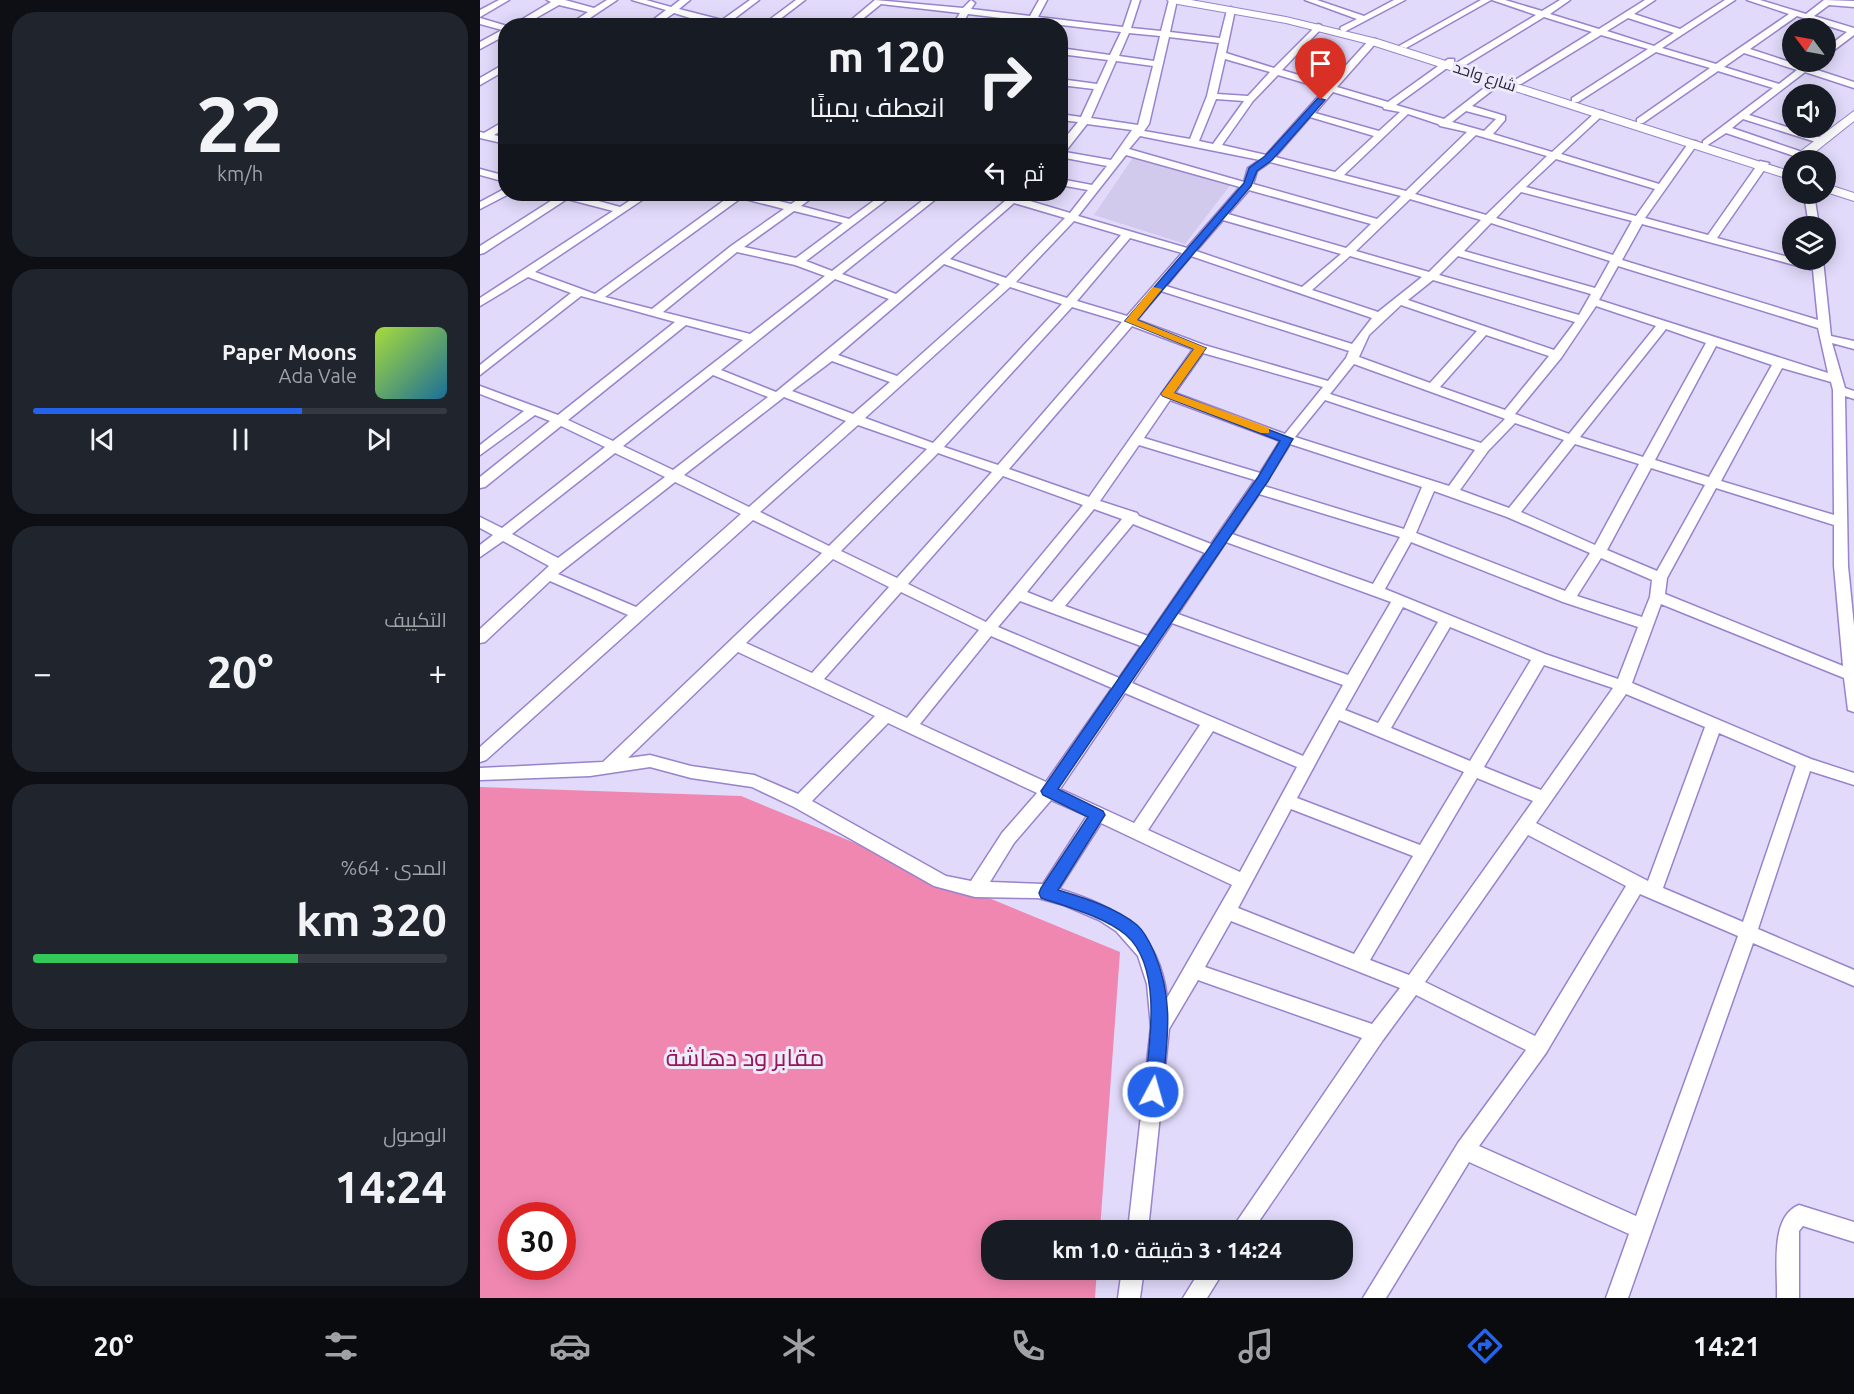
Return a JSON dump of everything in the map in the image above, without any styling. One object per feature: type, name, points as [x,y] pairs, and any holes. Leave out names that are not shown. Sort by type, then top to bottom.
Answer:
[{"type":"street","points":[[480,14],[505,0]]},
{"type":"street","points":[[528,18],[557,0],[595,10]]},
{"type":"street","points":[[582,18],[613,0]]},
{"type":"street","points":[[636,0],[701,18]]},
{"type":"street","points":[[661,18],[686,0]]},
{"type":"street","points":[[730,18],[755,0]]},
{"type":"street","points":[[776,18],[801,0]]},
{"type":"street","points":[[858,18],[880,0],[966,9],[1011,18]]},
{"type":"street","points":[[961,18],[972,0]]},
{"type":"street","points":[[1033,18],[1043,0]]},
{"type":"street","points":[[1068,142],[1086,120],[1126,30],[1136,0]]},
{"type":"street","points":[[480,756],[897,380],[1008,283],[1072,217],[1115,164],[1137,130],[1144,124],[1172,0]]},
{"type":"street","name":"شارع واحد","points":[[1172,0],[1232,7],[1373,41],[1518,82],[1693,143],[1782,169]]},
{"type":"street","name":"شارع واحد","points":[[1191,0],[1344,29],[1403,46],[1500,80],[1640,121],[1762,164]]},
{"type":"street","points":[[1344,29],[1401,0]]},
{"type":"street","points":[[1403,46],[1487,0]]},
{"type":"street","points":[[1496,0],[1780,87]]},
{"type":"street","points":[[1387,107],[1453,64],[1566,0]]},
{"type":"street","points":[[1518,82],[1651,0]]},
{"type":"street","points":[[975,890],[1008,838],[1049,791],[1121,687],[1260,483],[1287,439],[1327,391],[1381,316],[1432,275],[1553,157],[1588,107],[1655,50],[1731,0]]},
{"type":"street","points":[[1750,0],[1854,31]]},
{"type":"street","points":[[1313,1],[1365,19]]},
{"type":"street","points":[[1807,17],[1827,2],[1854,4]]},
{"type":"street","points":[[1194,142],[1212,96],[1222,55],[1222,41],[1232,7]]},
{"type":"street","points":[[1640,121],[1796,14]]},
{"type":"street","points":[[1627,15],[1681,32]]},
{"type":"street","points":[[480,21],[498,27]]},
{"type":"street","points":[[1068,25],[1222,41]]},
{"type":"street","points":[[1216,147],[1250,99],[1318,27]]},
{"type":"street","points":[[1836,44],[1854,31]]},
{"type":"street","points":[[480,46],[498,34]]},
{"type":"street","points":[[814,681],[896,585],[1001,470],[1248,184],[1252,170],[1269,158],[1373,41]]},
{"type":"street","points":[[1744,50],[1782,62]]},
{"type":"street","points":[[1068,52],[1156,64]]},
{"type":"street","points":[[1222,55],[1332,87],[1443,124],[1662,188]]},
{"type":"street","points":[[480,70],[498,74]]},
{"type":"street","points":[[480,82],[498,71]]},
{"type":"street","points":[[1706,143],[1799,72]]},
{"type":"street","points":[[1813,72],[1854,85]]},
{"type":"street","points":[[1443,124],[1500,80]]},
{"type":"street","points":[[1068,83],[1100,87]]},
{"type":"street","points":[[1212,96],[1250,99]]},
{"type":"street","points":[[1464,107],[1502,118],[1485,136]]},
{"type":"street","points":[[1338,175],[1405,112]]},
{"type":"street","points":[[1309,114],[1379,134]]},
{"type":"street","points":[[1743,116],[1822,141]]},
{"type":"street","points":[[1068,118],[1269,158],[1490,218],[1825,332],[1854,345]]},
{"type":"street","points":[[1811,150],[1852,118]]},
{"type":"street","points":[[483,135],[498,127]]},
{"type":"street","points":[[1724,129],[1782,151]]},
{"type":"street","points":[[1303,292],[1349,252],[1473,132]]},
{"type":"street","points":[[483,135],[498,139]]},
{"type":"street","points":[[1452,492],[1582,320],[1638,221],[1693,143]]},
{"type":"street","points":[[1124,151],[1248,184],[1378,223]]},
{"type":"street","points":[[1068,154],[1115,164]]},
{"type":"street","points":[[1711,239],[1762,164]]},
{"type":"street","points":[[480,172],[498,177]]},
{"type":"street","points":[[1068,183],[1094,188]]},
{"type":"street","points":[[1836,186],[1854,192]]},
{"type":"street","points":[[1519,188],[1638,221],[1782,255]]},
{"type":"street","points":[[1836,191],[1854,197]]},
{"type":"street","points":[[480,206],[498,196]]},
{"type":"street","points":[[480,251],[553,201]]},
{"type":"street","points":[[588,201],[620,210]]},
{"type":"street","points":[[480,303],[635,201]]},
{"type":"street","points":[[596,298],[729,201]]},
{"type":"street","points":[[766,201],[850,222]]},
{"type":"street","points":[[654,314],[735,248],[802,201]]},
{"type":"street","points":[[798,262],[879,201]]},
{"type":"street","points":[[480,552],[928,201]]},
{"type":"street","points":[[480,638],[554,570],[830,356],[896,298],[945,260],[1010,201]]},
{"type":"street","points":[[1029,201],[1072,217],[1189,252],[1303,292],[1381,316]]},
{"type":"street","points":[[1219,215],[1582,320]]},
{"type":"street","points":[[607,768],[935,449],[1071,303],[1128,233]]},
{"type":"street","points":[[735,248],[798,262],[837,274],[896,298]]},
{"type":"street","points":[[1456,252],[1594,296],[1662,326],[1779,363],[1837,385],[1854,395]]},
{"type":"street","points":[[945,260],[1008,283],[1130,321],[1483,448]]},
{"type":"street","points":[[1820,270],[1825,332],[1837,385],[1840,522],[1848,567],[1854,706]]},
{"type":"street","points":[[528,273],[578,293],[751,338]]},
{"type":"street","points":[[480,285],[496,292]]},
{"type":"street","points":[[1159,287],[1353,354],[1432,388],[1572,439],[1840,522]]},
{"type":"street","points":[[480,372],[578,293]]},
{"type":"street","points":[[1401,301],[1557,355]]},
{"type":"street","points":[[480,484],[683,321]]},
{"type":"street","points":[[1512,514],[1662,326]]},
{"type":"street","points":[[1432,388],[1484,330]]},
{"type":"street","points":[[1568,598],[1599,551],[1712,342]]},
{"type":"street","points":[[908,727],[1092,503],[1200,348]]},
{"type":"street","points":[[830,356],[897,380]]},
{"type":"street","points":[[1248,1220],[1376,1034],[1413,985],[1623,686],[1657,597],[1660,578],[1779,363]]},
{"type":"street","points":[[713,370],[1132,516],[1214,550]]},
{"type":"street","points":[[480,390],[559,420],[615,446],[988,629],[1307,764]]},
{"type":"street","points":[[1167,394],[1287,439],[1430,484],[1512,514],[1660,578]]},
{"type":"street","points":[[480,451],[534,410]]},
{"type":"street","points":[[1136,440],[1408,535],[1568,598],[1647,624]]},
{"type":"street","points":[[1377,591],[1408,535],[1430,484]]},
{"type":"street","points":[[1055,608],[1132,516]]},
{"type":"street","points":[[480,522],[554,570],[638,614]]},
{"type":"street","points":[[1223,536],[1377,591],[1540,658],[1623,686],[1713,727],[1805,763],[1854,779]]},
{"type":"street","points":[[1016,594],[1150,643]]},
{"type":"street","points":[[1657,597],[1851,675]]},
{"type":"street","points":[[1160,1027],[1227,912],[1350,682],[1399,601]]},
{"type":"street","points":[[1168,616],[1350,682]]},
{"type":"street","points":[[1381,732],[1447,620]]},
{"type":"street","points":[[735,645],[1243,882]]},
{"type":"street","points":[[1359,962],[1540,658]]},
{"type":"street","points":[[1335,712],[1543,798]]},
{"type":"street","points":[[800,802],[885,716]]},
{"type":"street","points":[[1137,832],[1210,723]]},
{"type":"street","points":[[1374,1298],[1465,1150],[1539,1047],[1645,888],[1713,727]]},
{"type":"street","points":[[480,774],[607,768],[650,761],[691,772],[757,782],[800,802],[940,881],[957,888],[1021,889],[1047,893],[1089,907],[1132,930],[1143,945],[1160,994],[1160,1027],[1139,1220]]},
{"type":"street","points":[[1617,1298],[1748,933],[1805,763]]},
{"type":"street","points":[[1287,801],[1423,853]]},
{"type":"street","points":[[1047,893],[1097,815]]},
{"type":"street","points":[[1524,825],[1645,888],[1854,978]]},
{"type":"street","points":[[1227,912],[1413,985],[1539,1047]]},
{"type":"street","points":[[1194,971],[1376,1034]]},
{"type":"street","points":[[1465,1150],[1642,1229]]},
{"type":"street","points":[[1788,1298],[1789,1227],[1799,1215],[1854,1232]]},
{"type":"street","points":[[1129,1298],[1131,1280]]},
{"type":"street","points":[[1194,1298],[1206,1280]]},
{"type":"shaded area","points":[[1134,156],[1232,183],[1185,244],[1094,215]]},
{"type":"green space","name":"مقابر ود دهاشة","points":[[480,787],[741,796],[1120,952],[1101,1220],[981,1220],[981,1280],[1096,1280],[1095,1298],[480,1298]]},
{"type":"slow traffic","points":[[1157,289],[1130,321],[1200,348],[1167,394],[1265,431]]},
{"type":"route","points":[[1153,1092],[1160,1027],[1160,994],[1154,972],[1143,945],[1132,930],[1089,907],[1062,896],[1047,893],[1097,815],[1049,791],[1263,478],[1287,439],[1167,394],[1200,348],[1130,321],[1248,184],[1252,170],[1269,158],[1321,100]]}]
